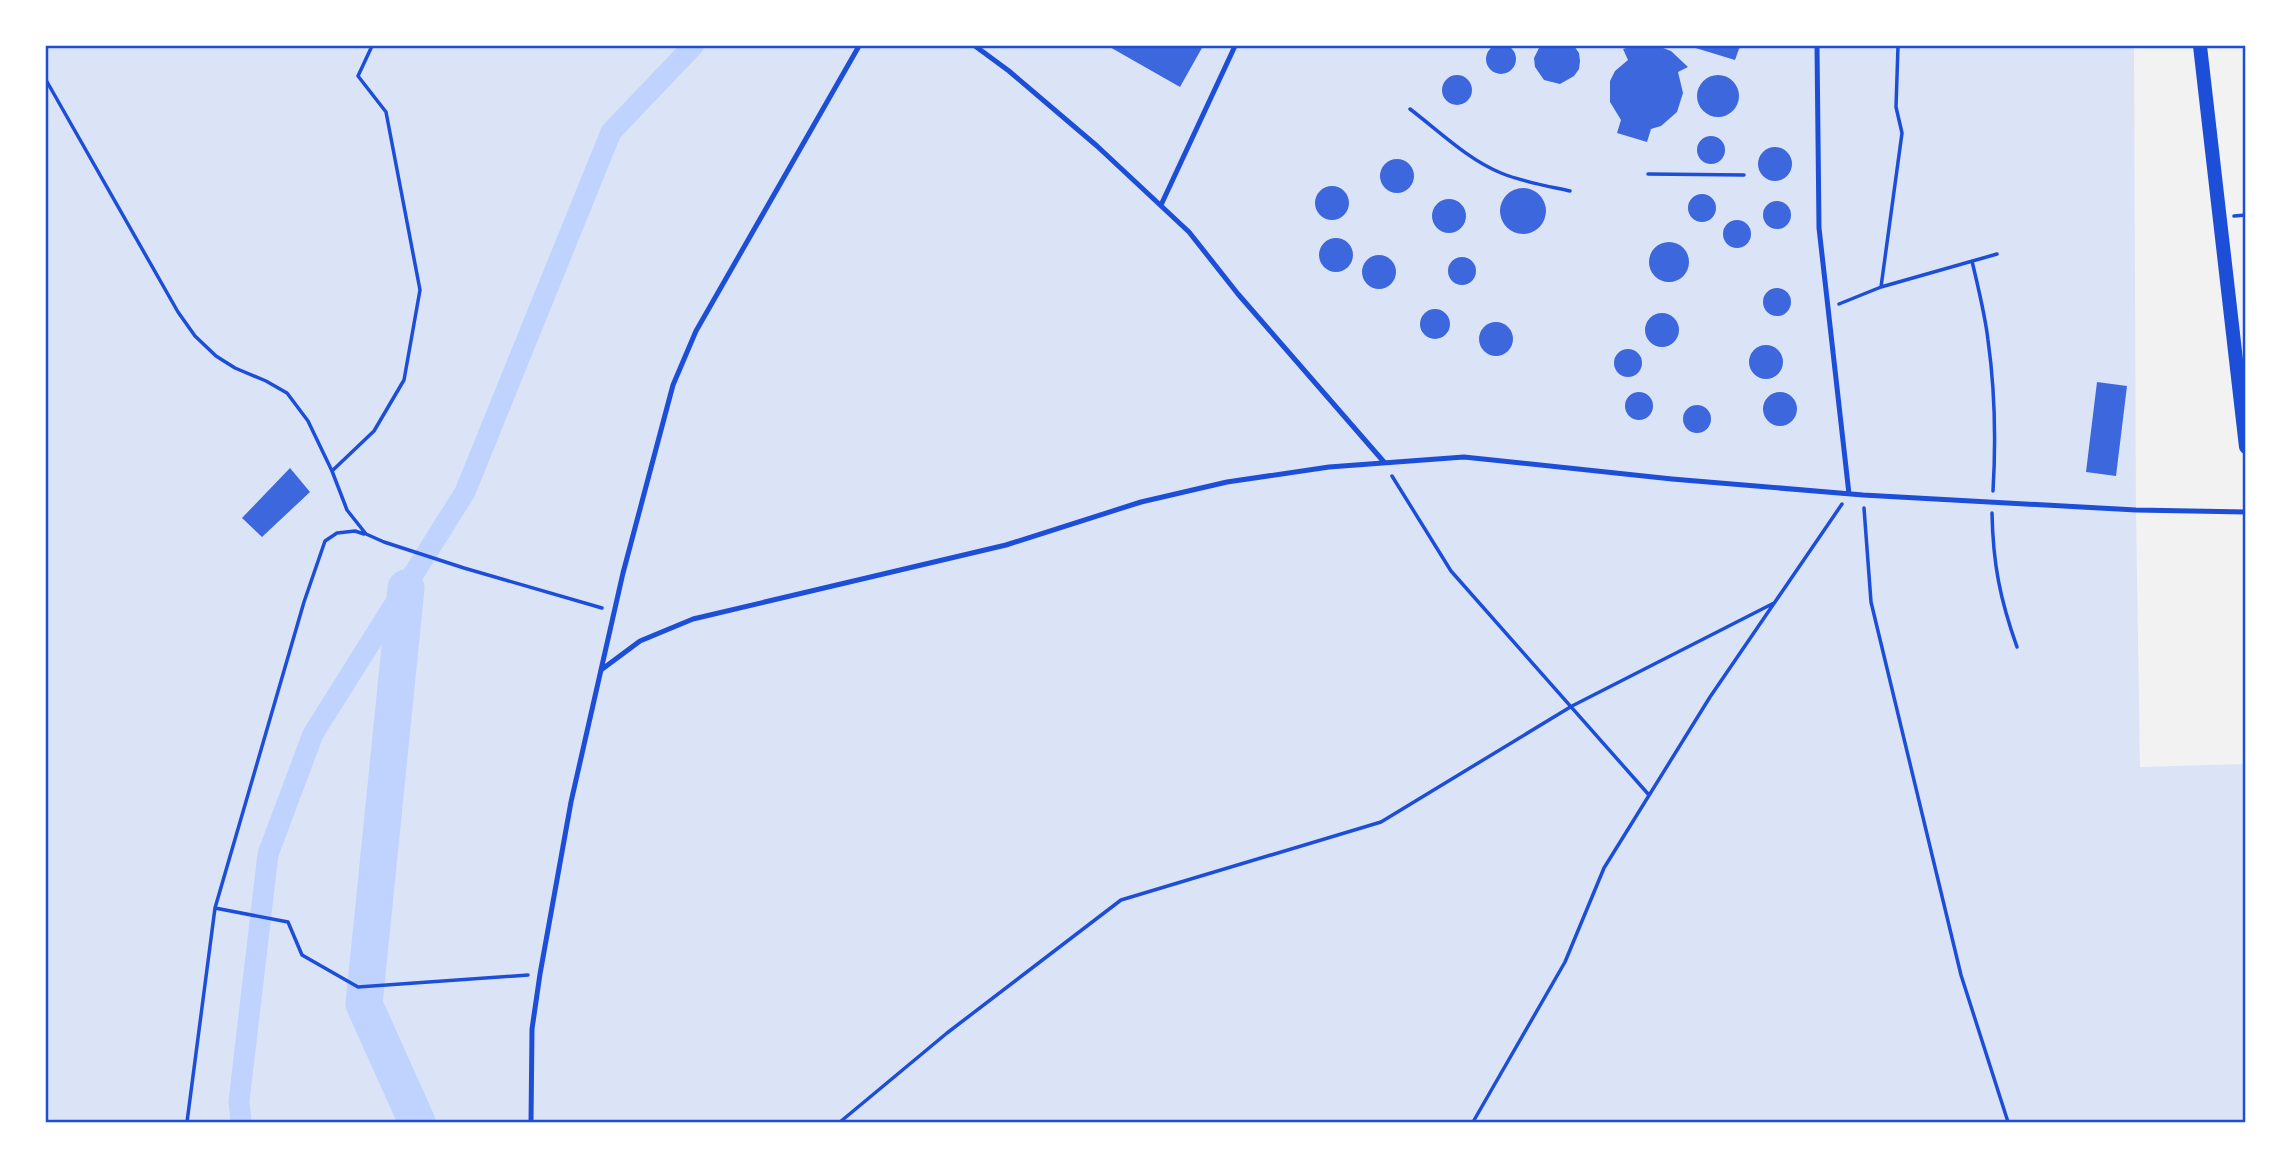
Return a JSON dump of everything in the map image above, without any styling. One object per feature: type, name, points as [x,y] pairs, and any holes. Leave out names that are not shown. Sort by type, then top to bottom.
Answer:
[{"type":"main road","points":[[2200,46],[2245,447]]},
{"type":"lane","points":[[531,1122],[532,1029],[571,802],[615,611],[673,385],[696,331],[859,46]]},
{"type":"lane","points":[[975,46],[1009,71],[1097,146],[1189,232],[1238,294],[1384,462]]},
{"type":"lane","points":[[1161,205],[1236,46]]},
{"type":"lane","points":[[1817,46],[1819,228],[1849,494]]},
{"type":"lane","points":[[601,670],[640,641],[693,619],[1006,545],[1140,502],[1227,482],[1329,467],[1464,457],[1672,479],[1863,495],[2136,510],[2245,512]]},
{"type":"path","points":[[332,471],[374,431],[404,380],[420,290],[386,112],[358,76],[372,46]]},
{"type":"path","points":[[1881,287],[1902,133],[1896,107],[1898,46]]},
{"type":"path","points":[[46,80],[178,312],[195,336],[216,356],[287,393],[309,421],[347,510],[366,534]]},
{"type":"path","points":[[1410,109],[1463,151],[1499,172],[1570,191]]},
{"type":"path","points":[[1648,174],[1744,175]]},
{"type":"path","points":[[1828,308],[1881,287],[1997,254]]},
{"type":"path","points":[[1972,261],[1988,339],[1994,397],[1993,551],[2002,605],[2017,647]]},
{"type":"path","points":[[1384,462],[1451,571],[1649,794]]},
{"type":"path","points":[[1473,1122],[1565,962],[1604,868],[1710,696],[1849,494]]},
{"type":"path","points":[[1863,495],[1871,602],[1961,975],[2008,1122]]},
{"type":"path","points":[[187,1122],[215,908],[304,602],[325,541],[337,533],[355,531],[464,568],[615,611]]},
{"type":"path","points":[[840,1122],[947,1033],[1121,900],[1381,822],[1573,706],[1774,603]]},
{"type":"path","points":[[215,908],[288,922],[302,956],[358,986],[540,974]]},
{"type":"shaded area","points":[[46,46],[2134,46],[2140,767],[2245,764],[2245,1122],[46,1122]]},
{"type":"building","points":[[1501,44],[1512,48],[1516,59],[1512,70],[1501,74],[1490,70],[1486,59],[1490,48]]},
{"type":"building","points":[[1108,46],[1203,46],[1180,87]]},
{"type":"building","points":[[1540,46],[1574,46],[1580,61],[1574,76],[1560,84],[1544,80],[1535,67],[1534,58]]},
{"type":"building","points":[[1633,46],[1658,46],[1671,51],[1688,67],[1678,72],[1683,93],[1677,112],[1661,126],[1651,129],[1647,142],[1617,133],[1621,120],[1610,102],[1610,81],[1615,71],[1628,60],[1623,49]]},
{"type":"building","points":[[1689,46],[1740,46],[1735,60]]},
{"type":"building","points":[[1457,75],[1468,79],[1472,90],[1468,101],[1457,105],[1446,101],[1442,90],[1446,79]]},
{"type":"building","points":[[1718,75],[1733,81],[1739,96],[1733,111],[1718,117],[1703,111],[1697,96],[1703,81]]},
{"type":"building","points":[[1711,136],[1721,140],[1725,150],[1721,160],[1711,164],[1701,160],[1697,150],[1701,140]]},
{"type":"building","points":[[1775,147],[1787,152],[1792,164],[1787,176],[1775,181],[1763,176],[1758,164],[1763,152]]},
{"type":"building","points":[[1397,159],[1409,164],[1414,176],[1409,188],[1397,193],[1385,188],[1380,176],[1385,164]]},
{"type":"building","points":[[1332,186],[1344,191],[1349,203],[1344,215],[1332,220],[1320,215],[1315,203],[1320,191]]},
{"type":"building","points":[[1523,188],[1539,195],[1546,211],[1539,227],[1523,234],[1507,227],[1500,211],[1507,195]]},
{"type":"building","points":[[1702,194],[1712,198],[1716,208],[1712,218],[1702,222],[1692,218],[1688,208],[1692,198]]},
{"type":"building","points":[[1449,199],[1461,204],[1466,216],[1461,228],[1449,233],[1437,228],[1432,216],[1437,204]]},
{"type":"building","points":[[1777,201],[1787,205],[1791,215],[1787,225],[1777,229],[1767,225],[1763,215],[1767,205]]},
{"type":"building","points":[[1737,220],[1747,224],[1751,234],[1747,244],[1737,248],[1727,244],[1723,234],[1727,224]]},
{"type":"building","points":[[1336,238],[1348,243],[1353,255],[1348,267],[1336,272],[1324,267],[1319,255],[1324,243]]},
{"type":"building","points":[[1669,242],[1677,243],[1683,248],[1688,254],[1688,270],[1683,276],[1677,281],[1669,282],[1661,281],[1655,276],[1650,270],[1649,262],[1650,254],[1655,248],[1661,243]]},
{"type":"building","points":[[1379,255],[1391,260],[1396,272],[1391,284],[1379,289],[1367,284],[1362,272],[1367,260]]},
{"type":"building","points":[[1462,257],[1472,261],[1476,271],[1472,281],[1462,285],[1452,281],[1448,271],[1452,261]]},
{"type":"building","points":[[1777,288],[1787,292],[1791,302],[1787,312],[1777,316],[1767,312],[1763,302],[1767,292]]},
{"type":"building","points":[[1435,309],[1446,313],[1450,324],[1446,335],[1435,339],[1424,335],[1420,324],[1424,313]]},
{"type":"building","points":[[1662,313],[1674,318],[1679,330],[1674,342],[1662,347],[1650,342],[1645,330],[1650,318]]},
{"type":"building","points":[[1496,322],[1508,327],[1513,339],[1508,351],[1496,356],[1484,351],[1479,339],[1484,327]]},
{"type":"building","points":[[1766,345],[1778,350],[1783,362],[1778,374],[1766,379],[1754,374],[1749,362],[1754,350]]},
{"type":"building","points":[[1628,349],[1638,353],[1642,363],[1638,373],[1628,377],[1618,373],[1614,363],[1618,353]]},
{"type":"building","points":[[2097,382],[2127,386],[2116,476],[2086,472]]},
{"type":"building","points":[[1639,392],[1649,396],[1653,406],[1649,416],[1639,420],[1629,416],[1625,406],[1629,396]]},
{"type":"building","points":[[1780,392],[1792,397],[1797,409],[1792,421],[1780,426],[1768,421],[1763,409],[1768,397]]},
{"type":"building","points":[[1697,405],[1707,409],[1711,419],[1707,429],[1697,433],[1687,429],[1683,419],[1687,409]]},
{"type":"building","points":[[290,468],[310,492],[262,537],[242,518]]},
{"type":"waterway","points":[[241,1122],[239,1101],[268,854],[313,734],[465,492],[611,132],[693,46]]},
{"type":"waterway","points":[[406,588],[364,1004],[417,1122]]}]
